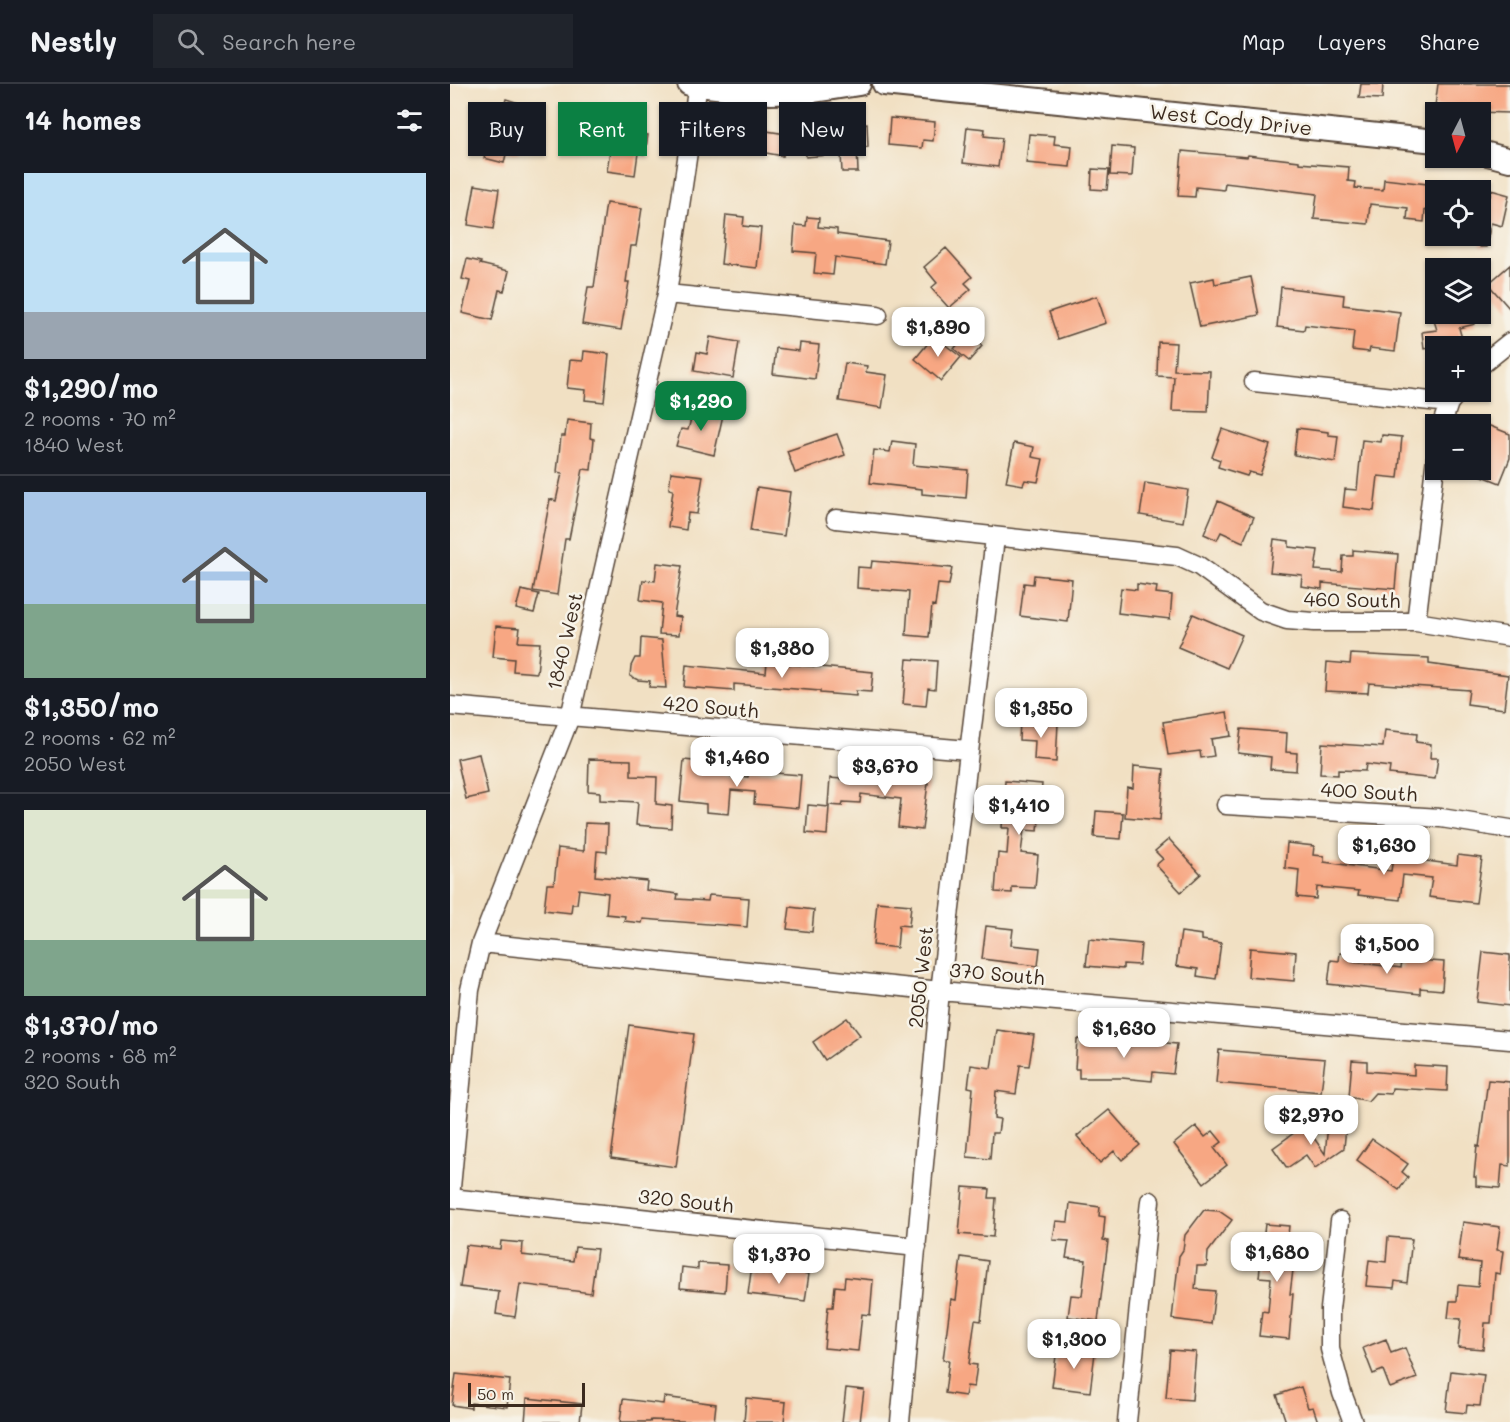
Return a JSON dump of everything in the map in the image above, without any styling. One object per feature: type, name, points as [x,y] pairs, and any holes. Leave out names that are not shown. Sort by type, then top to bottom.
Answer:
[{"type":"street","points":[[689,84],[770,93],[808,92],[859,84]]},
{"type":"street","name":"1840 West","points":[[450,1198],[470,990],[481,943],[570,717],[667,294],[698,84]]},
{"type":"street","name":"West Cody Drive","points":[[884,84],[1425,140]]},
{"type":"street","points":[[1491,155],[1510,160]]},
{"type":"street","points":[[667,294],[878,315]]},
{"type":"street","points":[[1491,357],[1510,342]]},
{"type":"street","points":[[1254,382],[1425,395]]},
{"type":"street","points":[[1416,622],[1433,480]]},
{"type":"street","name":"460 South","points":[[836,519],[1177,556],[1199,566],[1261,611],[1287,620],[1416,622],[1510,637]]},
{"type":"street","name":"2050 West","points":[[900,1422],[940,991],[995,538]]},
{"type":"street","name":"420 South","points":[[450,706],[968,750]]},
{"type":"street","name":"400 South","points":[[1226,805],[1441,818],[1510,829]]},
{"type":"street","name":"370 South","points":[[481,943],[940,991],[1510,1040]]},
{"type":"street","name":"320 South","points":[[450,1198],[917,1247]]},
{"type":"street","points":[[1127,1422],[1150,1201]]},
{"type":"street","points":[[1340,1221],[1330,1309],[1330,1349],[1353,1422]]},
{"type":"building","points":[[1361,84],[1383,84],[1382,99],[1359,98]]},
{"type":"building","points":[[1438,84],[1510,84],[1510,113],[1491,112],[1491,102],[1436,102]]},
{"type":"building","points":[[890,118],[935,122],[933,141],[923,140],[922,148],[888,145]]},
{"type":"building","points":[[866,123],[868,147],[866,147]]},
{"type":"building","points":[[967,127],[985,129],[984,136],[1002,138],[998,167],[963,163]]},
{"type":"building","points":[[767,131],[779,133],[779,155],[767,153]]},
{"type":"building","points":[[1029,134],[1055,136],[1054,144],[1072,146],[1070,167],[1026,163]]},
{"type":"building","points":[[1112,146],[1134,148],[1132,176],[1110,175]]},
{"type":"building","points":[[1182,151],[1247,157],[1248,155],[1299,161],[1299,163],[1349,167],[1348,181],[1356,182],[1355,188],[1383,190],[1384,179],[1425,184],[1425,210],[1424,222],[1407,220],[1408,208],[1370,204],[1368,224],[1314,219],[1317,194],[1225,183],[1224,190],[1196,187],[1195,197],[1178,196]]},
{"type":"building","points":[[484,156],[506,156],[504,163],[484,158]]},
{"type":"building","points":[[609,156],[638,156],[635,175],[607,171]]},
{"type":"building","points":[[841,156],[857,156],[858,172],[842,172]]},
{"type":"building","points":[[1092,169],[1109,170],[1107,190],[1091,189]]},
{"type":"building","points":[[475,185],[499,189],[493,229],[468,225]]},
{"type":"building","points":[[1491,190],[1509,195],[1502,226],[1491,223]]},
{"type":"building","points":[[606,203],[642,208],[636,246],[631,246],[626,282],[629,282],[621,330],[582,324],[588,287],[594,287]]},
{"type":"building","points":[[726,215],[744,217],[743,226],[761,228],[757,268],[721,264]]},
{"type":"building","points":[[807,217],[819,218],[818,227],[837,229],[837,234],[888,241],[885,264],[835,257],[833,275],[814,273],[816,253],[793,251],[795,225],[806,226]]},
{"type":"building","points":[[946,248],[972,277],[965,283],[971,289],[949,308],[931,288],[937,283],[924,267]]},
{"type":"building","points":[[467,259],[509,271],[504,291],[499,290],[492,320],[462,313],[470,281],[462,279]]},
{"type":"building","points":[[1510,265],[1510,309],[1491,287],[1491,281]]},
{"type":"building","points":[[1251,277],[1259,315],[1200,327],[1190,283],[1214,278],[1215,284]]},
{"type":"building","points":[[1281,287],[1344,295],[1343,305],[1400,312],[1395,351],[1370,348],[1369,352],[1352,350],[1354,331],[1305,325],[1304,330],[1277,327]]},
{"type":"building","points":[[1097,296],[1106,323],[1058,339],[1049,312]]},
{"type":"building","points":[[1435,324],[1475,324],[1459,328],[1461,336],[1425,336],[1424,349],[1422,332],[1437,330]]},
{"type":"building","points":[[967,333],[982,346],[969,361],[954,349]]},
{"type":"building","points":[[934,336],[961,357],[941,381],[915,359]]},
{"type":"building","points":[[710,337],[739,342],[733,378],[694,371],[697,352],[707,354]]},
{"type":"building","points":[[1158,342],[1176,343],[1174,370],[1210,371],[1208,412],[1172,411],[1174,377],[1157,376]]},
{"type":"building","points":[[800,343],[819,345],[815,379],[773,374],[776,348],[799,351]]},
{"type":"building","points":[[584,351],[609,354],[604,402],[585,400],[586,390],[567,388],[570,360],[583,361]]},
{"type":"building","points":[[845,363],[867,366],[866,372],[887,375],[882,408],[839,401]]},
{"type":"building","points":[[694,408],[723,415],[714,455],[676,446],[681,429],[688,430]]},
{"type":"building","points":[[567,420],[591,423],[590,438],[594,439],[591,470],[583,469],[569,539],[565,539],[557,595],[533,591],[550,499],[556,501],[562,473],[557,472],[561,436],[565,436]]},
{"type":"building","points":[[1491,426],[1510,434],[1510,458],[1500,483],[1491,479]]},
{"type":"building","points":[[1297,428],[1328,432],[1328,435],[1338,436],[1335,462],[1294,455]]},
{"type":"building","points":[[1222,429],[1270,445],[1260,475],[1249,472],[1247,476],[1218,467],[1220,460],[1212,457]]},
{"type":"building","points":[[837,434],[845,455],[795,473],[787,451]]},
{"type":"building","points":[[1382,435],[1402,437],[1398,478],[1378,476],[1374,511],[1343,507],[1345,489],[1357,490],[1362,440],[1381,442]]},
{"type":"building","points":[[892,441],[915,444],[913,465],[968,470],[966,498],[922,494],[922,489],[870,483],[874,450],[890,452]]},
{"type":"building","points":[[1014,443],[1034,447],[1032,457],[1043,459],[1038,482],[1025,480],[1023,485],[1006,482]]},
{"type":"building","points":[[671,472],[703,476],[697,514],[688,513],[686,530],[668,527],[673,490],[669,489]]},
{"type":"building","points":[[1145,483],[1188,490],[1183,522],[1140,515]]},
{"type":"building","points":[[757,487],[790,492],[784,536],[750,531]]},
{"type":"building","points":[[1218,501],[1254,517],[1243,542],[1221,532],[1217,540],[1204,534]]},
{"type":"building","points":[[1274,539],[1289,541],[1289,547],[1318,550],[1315,570],[1342,572],[1343,556],[1353,556],[1353,550],[1398,554],[1395,589],[1322,583],[1322,589],[1301,586],[1302,575],[1270,572]]},
{"type":"building","points":[[872,561],[952,568],[949,585],[938,584],[935,606],[932,605],[929,637],[906,635],[909,592],[857,588],[858,567],[871,568]]},
{"type":"building","points":[[657,563],[682,566],[674,616],[681,617],[679,635],[659,634],[662,603],[640,600],[643,580],[655,581]]},
{"type":"building","points":[[1034,575],[1072,579],[1068,622],[1020,616],[1024,583],[1033,584]]},
{"type":"building","points":[[1137,584],[1157,587],[1156,593],[1172,595],[1170,619],[1118,613],[1121,588],[1137,590]]},
{"type":"building","points":[[521,590],[539,594],[534,613],[516,609]]},
{"type":"building","points":[[1193,614],[1242,635],[1227,668],[1178,647]]},
{"type":"building","points":[[496,626],[520,628],[518,642],[540,643],[537,673],[513,671],[514,659],[493,657]]},
{"type":"building","points":[[641,638],[662,640],[666,688],[649,687],[650,681],[638,680],[630,676],[635,658],[640,658]]},
{"type":"building","points":[[1351,654],[1429,658],[1429,664],[1508,675],[1504,709],[1467,704],[1469,690],[1369,683],[1368,693],[1325,691],[1327,662],[1350,664]]},
{"type":"building","points":[[907,659],[937,661],[935,689],[928,688],[926,706],[903,704]]},
{"type":"building","points":[[767,662],[873,672],[871,692],[856,691],[856,696],[734,684],[734,691],[684,687],[686,665],[766,673]]},
{"type":"building","points":[[1227,712],[1231,736],[1211,739],[1214,756],[1201,758],[1200,751],[1168,755],[1163,722]]},
{"type":"building","points":[[1020,721],[1058,723],[1056,762],[1034,760],[1035,741],[1019,740]]},
{"type":"building","points":[[1241,729],[1287,733],[1286,752],[1297,753],[1296,771],[1270,769],[1271,757],[1238,753]]},
{"type":"building","points":[[1385,730],[1417,734],[1416,742],[1431,744],[1430,758],[1438,758],[1435,779],[1389,774],[1390,767],[1366,764],[1365,771],[1338,770],[1338,775],[1320,774],[1322,743],[1383,747]]},
{"type":"building","points":[[479,754],[488,794],[466,799],[457,759]]},
{"type":"building","points":[[589,759],[631,760],[631,776],[657,777],[656,804],[672,806],[671,828],[636,825],[638,802],[600,800],[600,792],[588,791]]},
{"type":"building","points":[[684,760],[702,762],[702,767],[713,768],[712,774],[748,777],[749,771],[801,775],[798,808],[754,804],[755,792],[731,790],[729,814],[706,812],[706,804],[680,801]]},
{"type":"building","points":[[1134,766],[1164,769],[1160,820],[1125,817],[1127,787],[1133,788]]},
{"type":"building","points":[[877,777],[928,783],[922,830],[898,827],[901,799],[861,794],[860,803],[843,802],[842,806],[828,805],[830,778],[876,782]]},
{"type":"building","points":[[1005,781],[1042,784],[1038,831],[1024,830],[1021,853],[1038,855],[1035,888],[1012,887],[1012,893],[995,892],[998,853],[1007,854],[1009,828],[1002,828]]},
{"type":"building","points":[[808,805],[829,807],[827,835],[806,833]]},
{"type":"building","points":[[1096,811],[1123,813],[1121,839],[1094,837]]},
{"type":"building","points":[[585,823],[608,824],[607,852],[597,851],[595,876],[647,881],[646,890],[678,894],[677,899],[708,901],[709,895],[749,898],[747,927],[643,919],[642,923],[624,921],[625,916],[606,914],[608,893],[579,889],[577,904],[572,904],[571,913],[544,910],[547,884],[554,884],[558,848],[584,851]]},
{"type":"building","points":[[1169,839],[1201,874],[1181,892],[1156,865],[1163,859],[1155,851]]},
{"type":"building","points":[[1287,843],[1314,846],[1313,855],[1324,856],[1324,862],[1391,871],[1394,851],[1412,853],[1411,859],[1457,865],[1458,855],[1482,858],[1476,903],[1429,897],[1432,878],[1403,875],[1400,900],[1358,895],[1359,891],[1317,887],[1316,899],[1297,897],[1299,870],[1285,868]]},
{"type":"building","points":[[877,902],[911,905],[909,926],[899,925],[897,948],[873,945]]},
{"type":"building","points":[[790,907],[814,910],[812,932],[787,929]]},
{"type":"building","points":[[986,926],[1013,929],[1011,945],[1040,948],[1038,966],[982,959]]},
{"type":"building","points":[[1181,932],[1202,935],[1202,940],[1221,943],[1216,979],[1197,976],[1198,969],[1176,966]]},
{"type":"building","points":[[1089,939],[1141,944],[1139,965],[1123,964],[1123,969],[1086,966]]},
{"type":"building","points":[[1250,948],[1296,952],[1294,981],[1248,977]]},
{"type":"building","points":[[1483,952],[1510,955],[1510,1006],[1477,1002]]},
{"type":"building","points":[[1340,953],[1354,954],[1353,962],[1401,968],[1402,959],[1444,962],[1442,990],[1420,988],[1420,994],[1328,984],[1331,960],[1339,961]]},
{"type":"building","points":[[847,1018],[860,1035],[825,1060],[813,1042]]},
{"type":"building","points":[[629,1025],[694,1034],[676,1167],[611,1158]]},
{"type":"building","points":[[997,1030],[1034,1035],[1029,1066],[1020,1065],[1016,1094],[996,1091],[994,1118],[1000,1119],[998,1133],[992,1133],[990,1159],[967,1157],[973,1088],[968,1087],[971,1065],[991,1068]]},
{"type":"building","points":[[1077,1039],[1177,1044],[1173,1074],[1153,1072],[1152,1081],[1079,1078],[1079,1069],[1075,1069]]},
{"type":"building","points":[[1219,1050],[1325,1059],[1321,1092],[1216,1083]]},
{"type":"building","points":[[1352,1060],[1367,1061],[1367,1071],[1414,1075],[1414,1065],[1448,1067],[1447,1091],[1392,1088],[1391,1094],[1375,1093],[1368,1101],[1349,1097]]},
{"type":"building","points":[[1488,1080],[1510,1082],[1510,1166],[1502,1165],[1500,1188],[1476,1186],[1476,1177],[1474,1177]]},
{"type":"building","points":[[1109,1110],[1140,1145],[1122,1160],[1114,1151],[1100,1163],[1077,1136]]},
{"type":"building","points":[[1305,1125],[1325,1154],[1328,1125],[1346,1127],[1344,1148],[1315,1168],[1306,1155],[1287,1168],[1273,1148]]},
{"type":"building","points":[[1196,1126],[1205,1137],[1213,1131],[1222,1142],[1214,1148],[1227,1165],[1204,1183],[1174,1144]]},
{"type":"building","points":[[1372,1139],[1408,1164],[1402,1172],[1408,1177],[1399,1190],[1357,1160]]},
{"type":"building","points":[[963,1187],[990,1189],[989,1198],[996,1198],[993,1237],[959,1234]]},
{"type":"building","points":[[1070,1203],[1100,1207],[1099,1216],[1105,1217],[1103,1240],[1108,1241],[1098,1321],[1068,1317],[1071,1295],[1082,1296],[1086,1260],[1066,1258],[1069,1241],[1053,1240],[1056,1221],[1068,1222]]},
{"type":"building","points":[[1204,1210],[1219,1211],[1232,1220],[1208,1252],[1207,1266],[1197,1266],[1195,1289],[1215,1291],[1211,1324],[1172,1319],[1179,1256],[1183,1250],[1185,1235]]},
{"type":"building","points":[[1463,1222],[1500,1227],[1497,1250],[1503,1251],[1500,1274],[1495,1273],[1491,1323],[1485,1323],[1483,1349],[1458,1347],[1461,1319],[1448,1318],[1450,1301],[1457,1301],[1458,1285],[1478,1287],[1480,1263],[1458,1260]]},
{"type":"building","points":[[1265,1224],[1289,1226],[1285,1261],[1294,1262],[1290,1294],[1293,1294],[1289,1339],[1259,1336],[1262,1311],[1268,1312],[1271,1278],[1259,1277]]},
{"type":"building","points":[[1388,1237],[1412,1239],[1407,1283],[1395,1281],[1394,1288],[1366,1286],[1369,1260],[1386,1262]]},
{"type":"building","points":[[501,1241],[523,1243],[522,1255],[573,1261],[575,1247],[597,1249],[591,1293],[520,1284],[515,1317],[496,1314],[499,1292],[460,1287],[466,1245],[500,1249]]},
{"type":"building","points":[[961,1257],[988,1261],[981,1321],[975,1320],[969,1364],[977,1365],[974,1387],[967,1386],[965,1396],[945,1393],[949,1360],[943,1360],[951,1299],[956,1300]]},
{"type":"building","points":[[698,1263],[727,1265],[725,1292],[680,1288],[682,1267],[698,1269]]},
{"type":"building","points":[[767,1269],[809,1274],[805,1301],[748,1294],[751,1272],[766,1274]]},
{"type":"building","points":[[845,1277],[873,1280],[870,1315],[862,1314],[858,1351],[824,1348],[828,1307],[833,1307],[835,1286],[844,1287]]},
{"type":"building","points":[[1386,1339],[1391,1353],[1405,1348],[1417,1378],[1390,1388],[1383,1370],[1373,1374],[1363,1348]]},
{"type":"building","points":[[1057,1348],[1095,1353],[1090,1392],[1052,1387]]},
{"type":"building","points":[[1170,1350],[1196,1352],[1192,1400],[1166,1398]]},
{"type":"building","points":[[1451,1371],[1484,1375],[1480,1406],[1467,1405],[1466,1413],[1446,1411]]},
{"type":"building","points":[[456,1374],[510,1380],[507,1407],[471,1403],[471,1408],[452,1405]]},
{"type":"building","points":[[1301,1387],[1308,1408],[1313,1407],[1318,1422],[1286,1422],[1277,1395]]},
{"type":"building","points":[[846,1388],[864,1390],[860,1422],[842,1422]]},
{"type":"building","points":[[664,1397],[716,1404],[714,1422],[651,1420],[650,1422],[620,1422],[623,1399],[663,1404]]},
{"type":"building","points":[[527,1398],[582,1404],[580,1422],[525,1422]]},
{"type":"building","points":[[746,1398],[786,1402],[784,1422],[744,1422]]}]
